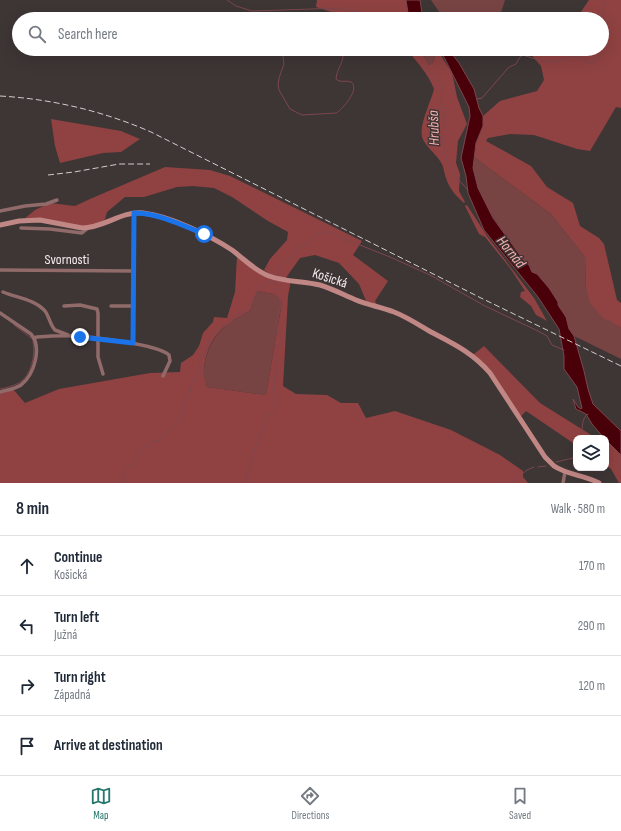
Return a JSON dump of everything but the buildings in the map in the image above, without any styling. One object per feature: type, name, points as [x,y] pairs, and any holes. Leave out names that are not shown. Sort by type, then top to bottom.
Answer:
[{"type":"street","points":[[0,211],[46,204],[58,200]]},
{"type":"street","points":[[133,343],[134,213]]},
{"type":"street","name":"Košická","points":[[0,225],[19,221],[40,220],[88,228],[98,226],[127,214],[142,213],[157,216],[206,235],[224,245],[269,276],[319,285],[356,300],[393,312],[467,352],[480,362],[490,373],[539,449],[552,464],[565,472],[584,476],[599,483]]},
{"type":"street","points":[[21,228],[50,229],[82,233],[88,228]]},
{"type":"street","name":"Svornosti","points":[[0,270],[134,271]]},
{"type":"street","points":[[3,292],[27,299],[45,311],[55,330],[73,336]]},
{"type":"street","points":[[64,306],[80,306],[97,309],[99,339],[98,357],[103,374]]},
{"type":"street","points":[[111,306],[134,306]]},
{"type":"street","points":[[0,313],[31,334],[34,338],[36,346],[35,360],[29,375],[20,385],[0,392]]},
{"type":"street","points":[[34,338],[73,336],[133,343],[162,350],[169,356],[170,361],[163,376]]},
{"type":"street","points":[[563,483],[565,472]]},
{"type":"shaded area","points":[[317,0],[406,0],[408,12],[331,12],[316,7]]},
{"type":"shaded area","points":[[431,0],[505,0],[501,12],[439,12]]},
{"type":"shaded area","points":[[589,0],[621,0],[621,108],[616,107],[590,151],[577,149],[534,135],[510,134],[488,138],[486,141],[531,166],[547,187],[573,203],[580,226],[599,238],[604,244],[617,300],[621,303],[621,328],[611,321],[604,319],[590,303],[586,288],[585,257],[551,214],[474,157],[476,143],[483,126],[483,116],[500,101],[537,91],[544,80],[541,66],[532,56],[609,56],[609,12],[581,12]]},
{"type":"shaded area","points":[[412,56],[424,56],[429,65],[433,63],[435,56],[441,56],[452,73],[457,97],[467,124],[458,141],[456,163],[460,174],[459,191],[465,202],[464,203],[447,182],[441,163],[422,137],[422,126],[434,89],[425,73]]},
{"type":"shaded area","points":[[424,56],[435,56],[433,63],[429,65]]},
{"type":"shaded area","points":[[51,119],[121,131],[140,139],[121,152],[103,153],[60,163],[55,146]]},
{"type":"shaded area","points":[[474,157],[551,214],[585,257],[586,288],[612,322],[621,328],[621,359],[574,336],[569,329],[566,317],[560,309],[554,295],[537,274],[532,272],[529,265],[524,261],[501,229],[486,205],[480,194],[476,181],[473,167]]},
{"type":"shaded area","points":[[165,167],[210,170],[230,176],[362,241],[353,255],[388,281],[375,301],[377,305],[367,303],[359,284],[339,263],[315,255],[300,258],[285,279],[291,280],[288,296],[283,386],[296,394],[327,395],[341,403],[358,403],[366,418],[395,411],[451,430],[500,455],[523,471],[523,477],[528,483],[0,483],[0,392],[12,388],[25,403],[59,389],[150,373],[180,372],[181,363],[193,355],[199,346],[203,333],[213,322],[214,317],[227,318],[235,292],[237,256],[273,276],[264,270],[270,259],[287,240],[288,232],[268,221],[232,197],[214,188],[193,186],[177,187],[144,197],[125,197],[107,212],[105,219],[101,224],[88,227],[24,219],[35,210],[50,203],[75,206]],"holes":[[[257,291],[274,294],[282,302],[266,395],[207,387],[204,376],[206,358],[213,340],[218,333],[232,321],[250,311]]]},
{"type":"shaded area","points":[[467,205],[487,236],[534,298],[547,321],[536,315],[531,306],[520,297],[521,292],[525,291],[510,268],[485,237],[479,234],[465,206]]},
{"type":"shaded area","points":[[257,291],[274,294],[282,302],[266,395],[207,387],[204,369],[206,358],[213,340],[225,326],[250,311]]},
{"type":"shaded area","points":[[484,346],[540,403],[591,435],[573,435],[573,443],[526,411],[520,417],[478,361],[473,358],[474,354]]},
{"type":"shaded area","points":[[609,443],[621,455],[621,483],[619,483],[609,467]]},
{"type":"water","points":[[406,0],[420,0],[422,12],[408,12]]},
{"type":"water","name":"Hornád","points":[[443,56],[454,56],[459,63],[474,89],[479,108],[483,116],[483,126],[476,143],[473,168],[478,188],[493,218],[524,261],[529,265],[532,272],[537,274],[558,302],[558,305],[566,317],[569,329],[574,336],[593,404],[621,431],[621,455],[609,443],[609,435],[601,435],[586,414],[576,409],[573,399],[578,407],[581,409],[582,408],[577,387],[564,369],[564,356],[559,329],[538,297],[484,230],[468,193],[466,176],[461,158],[470,116],[469,107]]},
{"type":"waterway","name":"Hrubša","points":[[227,0],[236,6],[252,11],[341,8],[360,12]]},
{"type":"waterway","points":[[603,0],[605,3],[603,12]]},
{"type":"waterway","points":[[283,56],[284,64],[279,78],[279,90],[290,109],[302,115],[336,113],[350,99],[354,89],[351,82],[339,81],[336,79],[343,56]]},
{"type":"waterway","name":"Hrubša","points":[[422,56],[424,58],[429,72],[434,75],[442,90],[441,101],[444,114],[442,141],[447,161],[454,175],[468,190]]},
{"type":"waterway","points":[[477,99],[482,98],[509,67],[516,64],[522,56]]},
{"type":"waterway","points":[[526,56],[546,62],[558,61],[569,56]]},
{"type":"waterway","points":[[569,56],[574,58],[578,56]]},
{"type":"waterway","points":[[578,56],[586,60],[588,64],[597,60],[599,56]]},
{"type":"waterway","points":[[278,277],[281,265],[292,257],[298,249],[309,242],[315,235],[322,232],[331,232],[430,275],[485,306],[547,336],[552,345],[564,350]]},
{"type":"waterway","points":[[244,483],[265,420],[273,410],[276,401],[274,394],[274,380],[278,373],[275,366],[277,361],[278,346],[282,343],[276,323],[281,304],[275,284],[276,280]]},
{"type":"waterway","points":[[122,483],[126,470],[137,456],[154,441],[161,440],[181,415],[185,402],[189,397],[192,382],[197,377],[201,369],[199,362],[207,348],[210,335],[231,322],[235,315],[245,311],[260,288],[269,281],[275,283]]},
{"type":"waterway","name":"Hrubša","points":[[14,325],[31,338]]},
{"type":"waterway","name":"Hrubša","points":[[0,389],[19,383],[27,375],[32,365],[34,353],[33,342]]},
{"type":"waterway","points":[[581,435],[583,422],[585,416],[588,414]]},
{"type":"waterway","points":[[556,462],[573,458]]},
{"type":"waterway","points":[[538,467],[546,466]]},
{"type":"waterway","points":[[511,483],[527,470],[534,467]]},
{"type":"railway","points":[[0,96],[39,100],[77,107],[114,118],[151,132],[481,298],[621,366]]},
{"type":"railway","points":[[48,175],[119,164],[150,164]]},
{"type":"route","points":[[80,337],[133,343],[134,213],[157,216],[204,234]]}]
